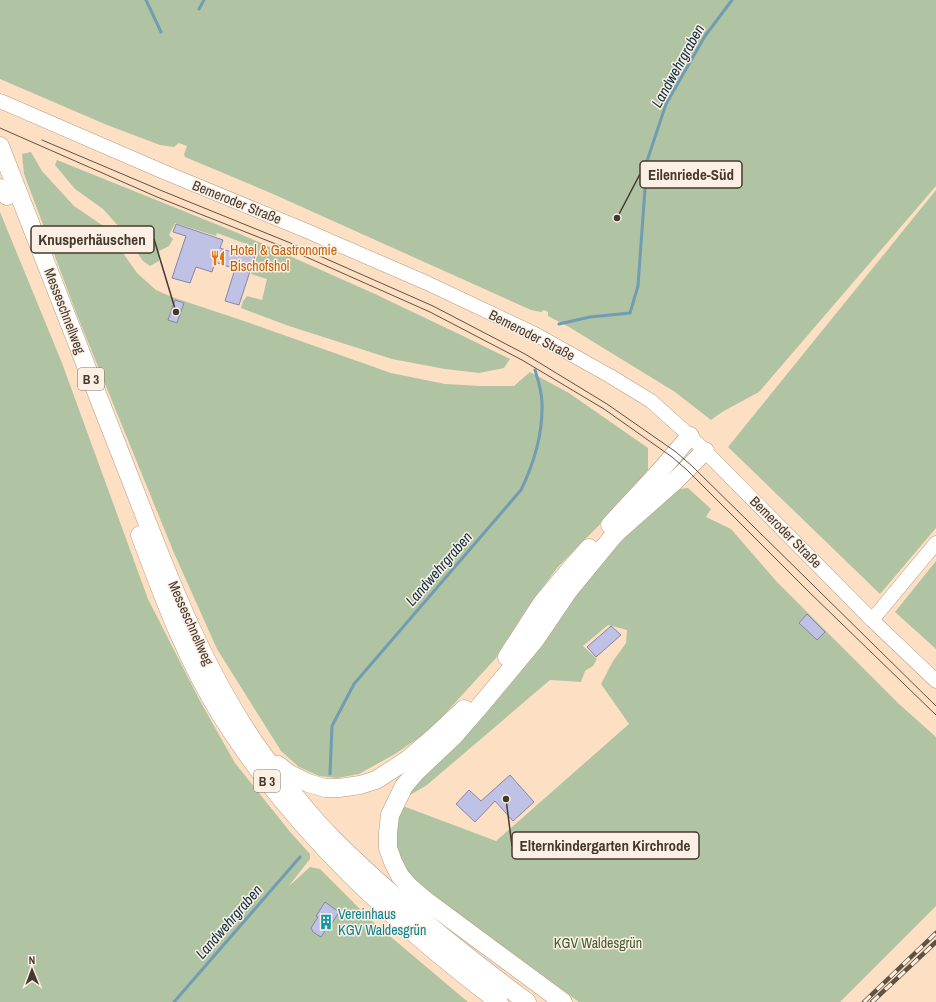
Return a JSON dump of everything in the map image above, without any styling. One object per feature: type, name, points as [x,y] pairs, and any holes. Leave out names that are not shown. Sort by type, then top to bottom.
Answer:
[{"type":"highway","name":"Messeschnellweg","points":[[0,146],[151,531],[203,653],[236,713],[263,754],[299,801],[338,844],[424,921],[527,1002]]},
{"type":"highway","name":"Messeschnellweg","points":[[0,177],[4,192],[171,617],[189,657],[223,719],[251,760],[289,810],[322,847],[397,918],[499,1002]]},
{"type":"highway","points":[[263,754],[288,773],[308,784],[325,788],[360,785],[376,780],[406,760],[434,737],[466,706],[512,651],[542,603],[572,567],[661,470],[690,436]]},
{"type":"highway","points":[[562,1002],[425,900],[410,887],[400,876],[388,848],[390,815],[404,786],[416,772],[453,737],[480,706],[535,640],[569,590],[615,534],[675,481],[705,451]]},
{"type":"main road","name":"Bemeroder Straße","points":[[0,101],[164,172],[369,257],[535,334],[651,401],[690,436],[872,620],[936,681]]},
{"type":"main road","points":[[872,620],[936,543]]},
{"type":"green space","points":[[0,0],[936,0],[936,186],[759,392],[722,412],[711,420],[675,392],[569,327],[548,316],[548,312],[544,310],[541,312],[531,310],[273,194],[185,157],[184,154],[187,146],[179,143],[174,147],[160,145],[107,125],[0,79]]},
{"type":"green space","points":[[31,152],[42,171],[74,206],[105,227],[137,273],[156,290],[172,297],[391,373],[445,384],[514,386],[530,372],[569,393],[648,448],[648,470],[611,513],[557,568],[526,610],[496,658],[430,730],[395,754],[359,774],[337,778],[319,776],[299,767],[281,751],[217,649],[174,553],[77,315],[24,174],[22,154]]},
{"type":"green space","points":[[57,160],[238,233],[375,294],[510,359],[504,368],[479,373],[445,369],[392,359],[289,326],[241,308],[243,301],[247,296],[262,300],[267,279],[251,274],[258,253],[249,245],[217,233],[216,236],[175,223],[169,235],[173,239],[169,246],[159,251],[159,261],[150,266],[143,261],[120,228],[103,209],[75,189],[55,165]]},
{"type":"green space","points":[[936,190],[936,528],[880,594],[728,447]]},
{"type":"green space","points":[[0,212],[62,363],[148,599],[200,701],[235,763],[291,833],[310,854],[310,859],[288,887],[310,867],[320,869],[372,921],[468,1002],[0,1002]]},
{"type":"green space","name":"KGV Waldesgrün","points":[[688,488],[711,509],[706,517],[731,529],[777,582],[899,704],[936,737],[936,906],[840,1002],[579,1002],[414,881],[399,857],[394,836],[397,820],[403,806],[496,841],[629,724],[601,684],[613,661],[626,643],[627,630],[608,625],[583,646],[597,659],[593,666],[585,671],[581,682],[550,680],[427,785],[410,795],[410,791],[492,706],[519,674],[556,618],[617,546],[634,528],[679,489]]},
{"type":"green space","points":[[936,561],[936,649],[895,612]]},
{"type":"building","points":[[176,224],[223,240],[220,248],[240,255],[241,251],[255,256],[239,305],[225,301],[235,269],[215,262],[212,272],[196,267],[190,283],[172,278],[186,236],[173,232]]},
{"type":"building","points":[[175,300],[184,303],[177,323],[168,320]]},
{"type":"building","points":[[807,614],[825,632],[817,640],[799,623]]},
{"type":"building","points":[[611,626],[621,635],[596,657],[587,647]]},
{"type":"building","points":[[510,775],[534,802],[513,821],[495,801],[475,822],[456,804],[469,790],[481,801]]},
{"type":"building","name":"Vereinhaus KGV Waldesgrün","points":[[325,902],[339,912],[321,937],[313,932],[311,928],[318,917],[316,916]]},
{"type":"waterway","points":[[146,0],[161,32]]},
{"type":"waterway","points":[[199,9],[204,0]]},
{"type":"waterway","name":"Landwehrgraben","points":[[559,324],[590,317],[630,313],[638,286],[647,161],[666,104],[705,36],[732,0]]},
{"type":"waterway","name":"Landwehrgraben","points":[[330,774],[332,726],[354,684],[521,490],[534,459],[541,425],[542,399],[535,370]]},
{"type":"waterway","name":"Landwehrgraben","points":[[174,1002],[300,857]]},
{"type":"tram line","points":[[0,128],[157,197],[286,248],[430,312],[522,360],[604,409],[672,457],[687,470],[808,591],[936,715]]},
{"type":"tram line","points":[[42,140],[288,242],[433,306],[525,354],[607,404],[676,452],[692,466],[936,706]]},
{"type":"railway","points":[[864,1002],[936,933]]},
{"type":"railway","points":[[872,1002],[936,942]]},
{"type":"place","name":"Eilenriede-Süd","points":[[617,218]]},
{"type":"place","name":"Hotel & Gastronomie Bischofshol","points":[[218,258]]},
{"type":"place","name":"Knusperhäuschen","points":[[176,312]]},
{"type":"place","name":"Elternkindergarten Kirchrode","points":[[506,799]]},
{"type":"place","name":"Vereinhaus KGV Waldesgrün","points":[[326,922]]}]
